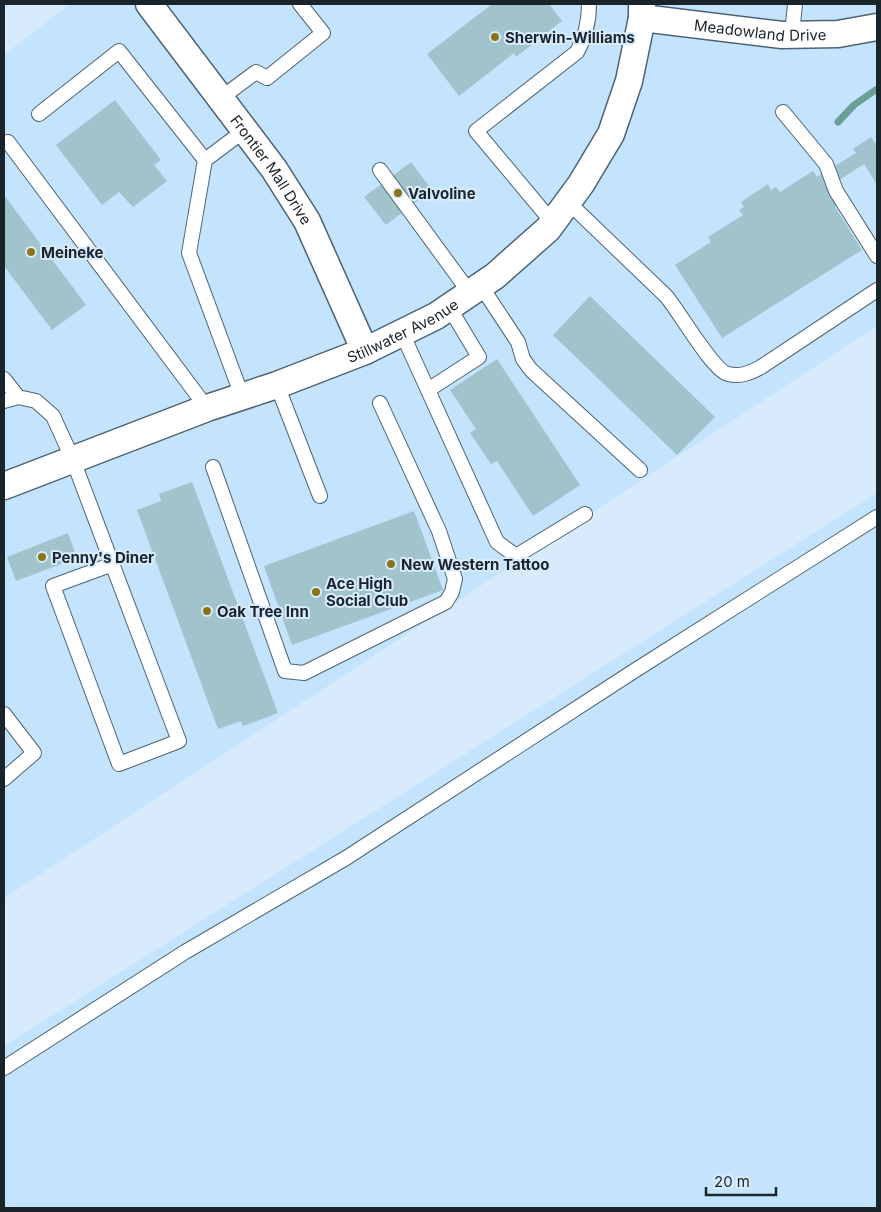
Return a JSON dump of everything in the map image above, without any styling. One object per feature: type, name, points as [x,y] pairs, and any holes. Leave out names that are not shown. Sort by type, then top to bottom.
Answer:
[{"type":"street","name":"Frontier Mall Drive","points":[[149,4],[278,175],[308,221],[365,351]]},
{"type":"street","name":"Stillwater Avenue","points":[[4,486],[207,408],[276,385],[365,351],[436,316],[476,290],[548,230],[581,184],[611,134],[629,81],[642,11]]},
{"type":"street","name":"Meadowland Drive","points":[[642,11],[782,35],[838,34],[877,27]]},
{"type":"lane","points":[[221,98],[256,72],[267,78],[323,33],[300,4]]},
{"type":"lane","points":[[553,224],[476,132],[577,52],[587,29],[589,4]]},
{"type":"lane","points":[[792,34],[795,4]]},
{"type":"lane","points":[[39,114],[119,51],[205,160]]},
{"type":"lane","points":[[783,112],[826,164],[836,191],[877,256]]},
{"type":"lane","points":[[242,396],[189,253],[205,160],[244,130]]},
{"type":"lane","points":[[8,142],[207,408]]},
{"type":"lane","points":[[380,170],[518,342],[523,360],[531,370],[640,470]]},
{"type":"lane","points":[[568,202],[666,296],[676,307],[714,364],[726,374],[744,375],[761,367],[877,290]]},
{"type":"lane","points":[[428,390],[478,357],[449,308]]},
{"type":"lane","points":[[402,333],[497,542],[516,556],[585,514]]},
{"type":"lane","points":[[4,379],[18,397]]},
{"type":"lane","points":[[276,385],[320,496]]},
{"type":"lane","points":[[4,401],[18,397],[36,401],[53,416],[74,460],[113,564],[179,741],[119,764],[53,586],[113,564]]},
{"type":"lane","points":[[213,467],[285,670],[304,673],[446,602],[452,592],[455,580],[439,531],[380,403]]},
{"type":"lane","points":[[4,1068],[186,952],[346,858],[626,676],[877,517]]},
{"type":"lane","points":[[4,714],[34,753],[4,778]]},
{"type":"shaded area","points":[[70,4],[877,4],[877,326],[4,898],[4,55]]},
{"type":"shaded area","points":[[877,493],[877,1208],[4,1208],[4,1046]]},
{"type":"building","name":"Sherwin-Williams","points":[[492,4],[549,4],[562,21],[516,57],[514,53],[459,96],[427,54]]},
{"type":"building","points":[[115,100],[161,160],[154,165],[167,181],[133,207],[119,192],[102,205],[56,145]]},
{"type":"building","points":[[871,137],[877,146],[877,185],[864,164],[836,182],[847,199],[835,207],[862,250],[722,338],[675,265],[711,242],[708,237],[743,215],[739,210],[744,207],[741,202],[768,184],[771,190],[776,187],[780,192],[813,171],[817,177],[856,153],[853,149]]},
{"type":"building","name":"Valvoline","points":[[411,162],[432,190],[386,225],[364,197]]},
{"type":"building","points":[[4,195],[86,305],[52,330],[4,266]]},
{"type":"building","points":[[590,296],[715,417],[677,455],[553,335]]},
{"type":"building","points":[[497,359],[580,485],[533,516],[497,461],[491,464],[470,433],[476,429],[450,390]]},
{"type":"building","name":"Oak Tree Inn","points":[[192,482],[278,713],[243,726],[241,721],[218,729],[137,510],[161,501],[159,494]]},
{"type":"building","points":[[414,511],[443,590],[292,645],[264,566]]},
{"type":"building","name":"Penny's Diner","points":[[68,533],[77,558],[16,581],[7,557]]},
{"type":"waterway","points":[[838,122],[854,105],[877,89]]},
{"type":"place","name":"Sherwin-Williams","points":[[495,37]]},
{"type":"place","name":"Valvoline","points":[[398,193]]},
{"type":"place","name":"Meineke","points":[[31,252]]},
{"type":"place","name":"Penny's Diner","points":[[42,557]]},
{"type":"place","name":"New Western Tattoo","points":[[391,564]]},
{"type":"place","name":"Ace High Social Club","points":[[316,592]]},
{"type":"place","name":"Oak Tree Inn","points":[[207,611]]}]
